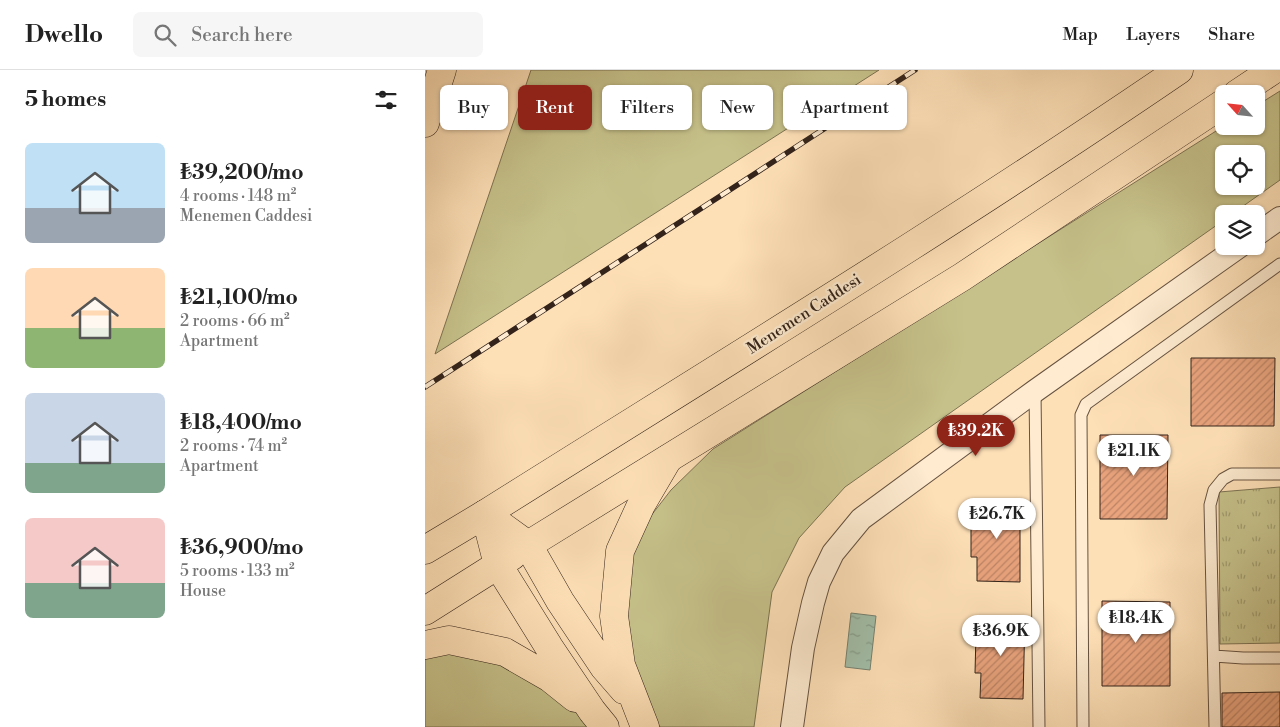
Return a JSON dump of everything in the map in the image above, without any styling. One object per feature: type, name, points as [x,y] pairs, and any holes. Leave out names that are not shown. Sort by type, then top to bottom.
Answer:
[{"type":"main road","points":[[425,123],[442,70]]},
{"type":"main road","name":"Menemen Caddesi","points":[[425,550],[725,364],[1090,131],[1179,70]]},
{"type":"main road","points":[[1250,85],[1273,70]]},
{"type":"main road","points":[[425,611],[528,545],[962,277],[1215,109]]},
{"type":"main road","points":[[645,727],[621,665],[614,616],[620,551],[641,505],[668,459]]},
{"type":"main road","points":[[485,514],[528,545],[560,601],[604,667],[635,702]]},
{"type":"main road","points":[[485,514],[498,565],[598,719]]},
{"type":"main road","points":[[425,645],[449,640],[505,652],[550,678],[598,719]]},
{"type":"street","points":[[1265,229],[1280,218]]},
{"type":"street","points":[[792,727],[803,648],[819,582],[833,552],[861,518],[1035,391],[1227,255]]},
{"type":"lane","points":[[1083,727],[1081,416],[1086,404],[1280,264]]},
{"type":"lane","points":[[1035,391],[1039,727]]},
{"type":"lane","points":[[1215,727],[1210,504],[1214,490],[1223,479],[1232,474],[1280,474]]},
{"type":"lane","points":[[1214,656],[1280,658]]},
{"type":"green space","points":[[531,70],[879,70],[856,85],[783,85],[783,130],[785,130],[435,354],[518,108],[518,130],[592,130],[592,85],[526,85]]},
{"type":"green space","points":[[1280,91],[1280,180],[1265,191],[1265,145],[1215,145],[1215,195],[1259,195],[1245,205],[1215,205],[1215,226],[845,487],[799,538],[772,592],[754,727],[660,727],[636,681],[624,587],[634,549],[650,517],[671,490],[713,449],[1215,132],[1215,135],[1265,135],[1265,100]]},
{"type":"green space","points":[[1280,487],[1280,643],[1220,644],[1219,492]]},
{"type":"green space","points":[[505,652],[605,727],[425,727],[425,653]]},
{"type":"water","points":[[851,613],[876,616],[870,670],[845,667]]},
{"type":"building","points":[[1191,358],[1275,358],[1274,426],[1191,426]]},
{"type":"building","points":[[1100,435],[1168,435],[1167,519],[1100,519]]},
{"type":"building","points":[[979,499],[1020,499],[1020,582],[977,581],[977,557],[971,557],[971,518],[978,518]]},
{"type":"building","points":[[1102,601],[1170,602],[1170,686],[1102,686]]},
{"type":"building","points":[[984,616],[1025,617],[1023,699],[980,698],[981,673],[975,673],[976,634],[983,634]]},
{"type":"building","points":[[1280,692],[1280,727],[1222,727],[1222,693]]},
{"type":"railway","points":[[425,387],[915,70]]}]
